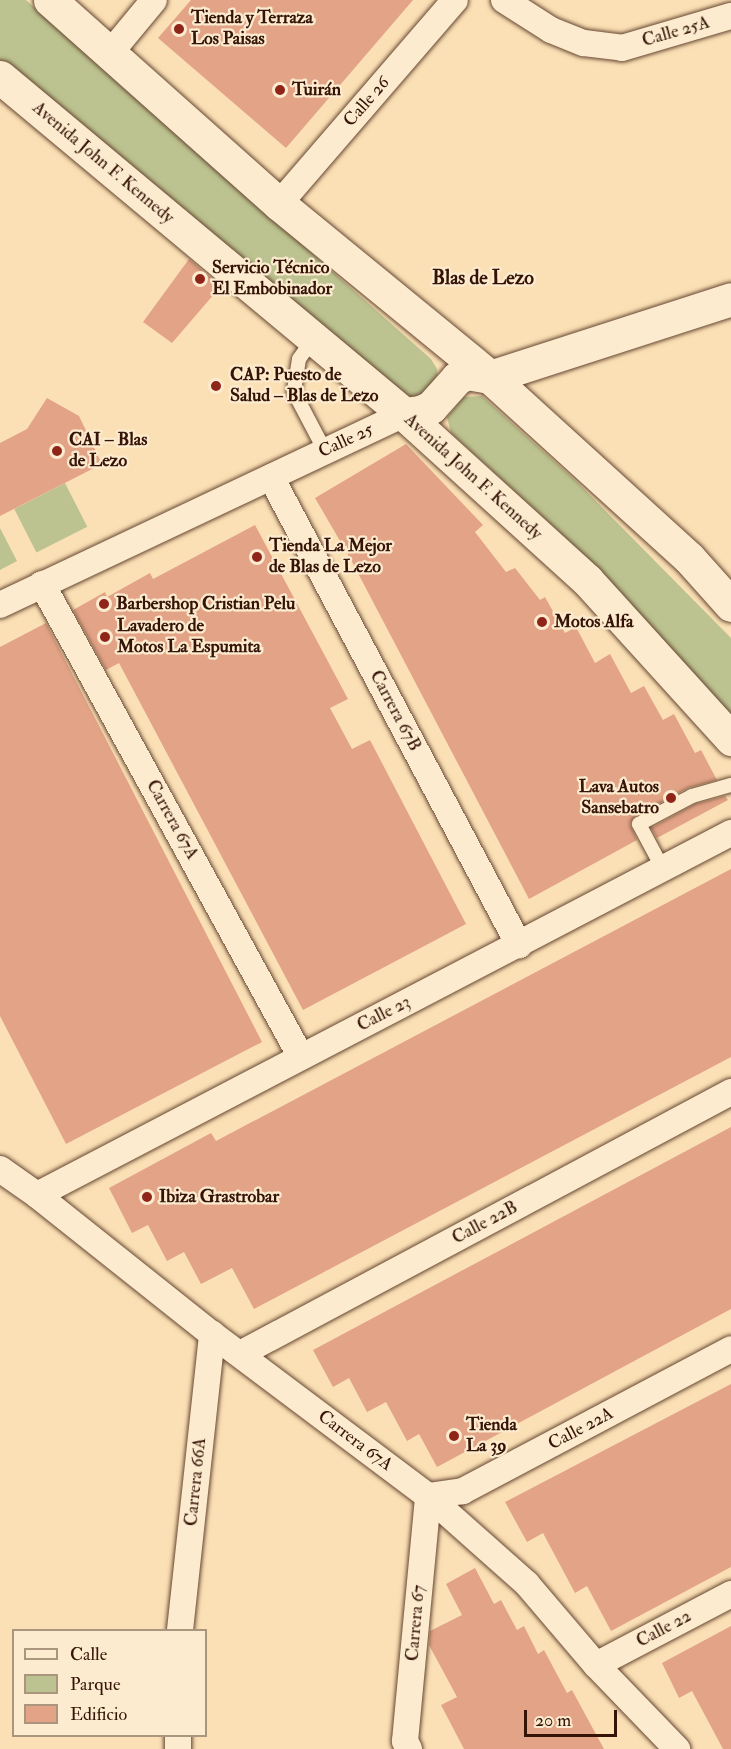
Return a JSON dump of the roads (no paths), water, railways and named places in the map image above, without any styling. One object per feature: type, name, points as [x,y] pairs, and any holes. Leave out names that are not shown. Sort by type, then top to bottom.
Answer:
[{"type":"street","points":[[50,0],[279,204],[490,377],[689,558],[731,604]]},
{"type":"street","points":[[111,52],[154,0]]},
{"type":"street","name":"Calle 26","points":[[279,204],[454,0]]},
{"type":"street","name":"Calle 25A","points":[[504,0],[551,30],[584,43],[622,48],[731,16]]},
{"type":"street","name":"Avenida John F. Kennedy","points":[[0,77],[313,339],[418,410],[587,580],[731,739]]},
{"type":"street","name":"Calle 25","points":[[0,605],[325,451],[418,410],[457,378],[467,373],[490,377],[731,299]]},
{"type":"street","name":"Carrera 67B","points":[[271,477],[519,945]]},
{"type":"street","name":"Carrera 67A","points":[[42,584],[301,1057]]},
{"type":"street","name":"Calle 23","points":[[37,1195],[731,833]]},
{"type":"street","name":"Calle 22B","points":[[240,1354],[731,1092]]},
{"type":"street","name":"Carrera 67A","points":[[0,1169],[37,1195],[212,1334],[428,1496],[526,1584],[596,1665],[677,1749]]},
{"type":"street","name":"Carrera 66A","points":[[180,1629],[212,1334]]},
{"type":"street","name":"Calle 22A","points":[[428,1496],[463,1491],[731,1349]]},
{"type":"street","name":"Carrera 67","points":[[409,1749],[405,1741],[428,1496]]},
{"type":"street","name":"Calle 22","points":[[596,1665],[731,1594]]},
{"type":"lane","points":[[313,339],[299,359],[294,392],[325,451]]},
{"type":"lane","points":[[663,869],[639,824],[692,796],[731,785]]},
{"type":"place","name":"Tienda y Terraza Los Paisas","points":[[179,29]]},
{"type":"place","name":"Tuirán","points":[[280,90]]},
{"type":"place","name":"Servicio Técnico El Embobinador","points":[[200,279]]},
{"type":"place","name":"CAP: Puesto de Salud ‒ Blas de Lezo","points":[[216,386]]},
{"type":"place","name":"CAI ‒ Blas de Lezo","points":[[57,451]]},
{"type":"place","name":"Tienda La Mejor de Blas de Lezo","points":[[257,557]]},
{"type":"place","name":"Barbershop Cristian Pelu","points":[[104,604]]},
{"type":"place","name":"Motos Alfa","points":[[542,622]]},
{"type":"place","name":"Lavadero de Motos La Espumita","points":[[105,637]]},
{"type":"place","name":"Lava Autos Sansebatro","points":[[671,798]]},
{"type":"place","name":"Ibiza Grastrobar","points":[[147,1197]]},
{"type":"place","name":"Tienda La 39","points":[[454,1436]]},
{"type":"district","name":"Blas de Lezo","points":[[483,277]]}]
